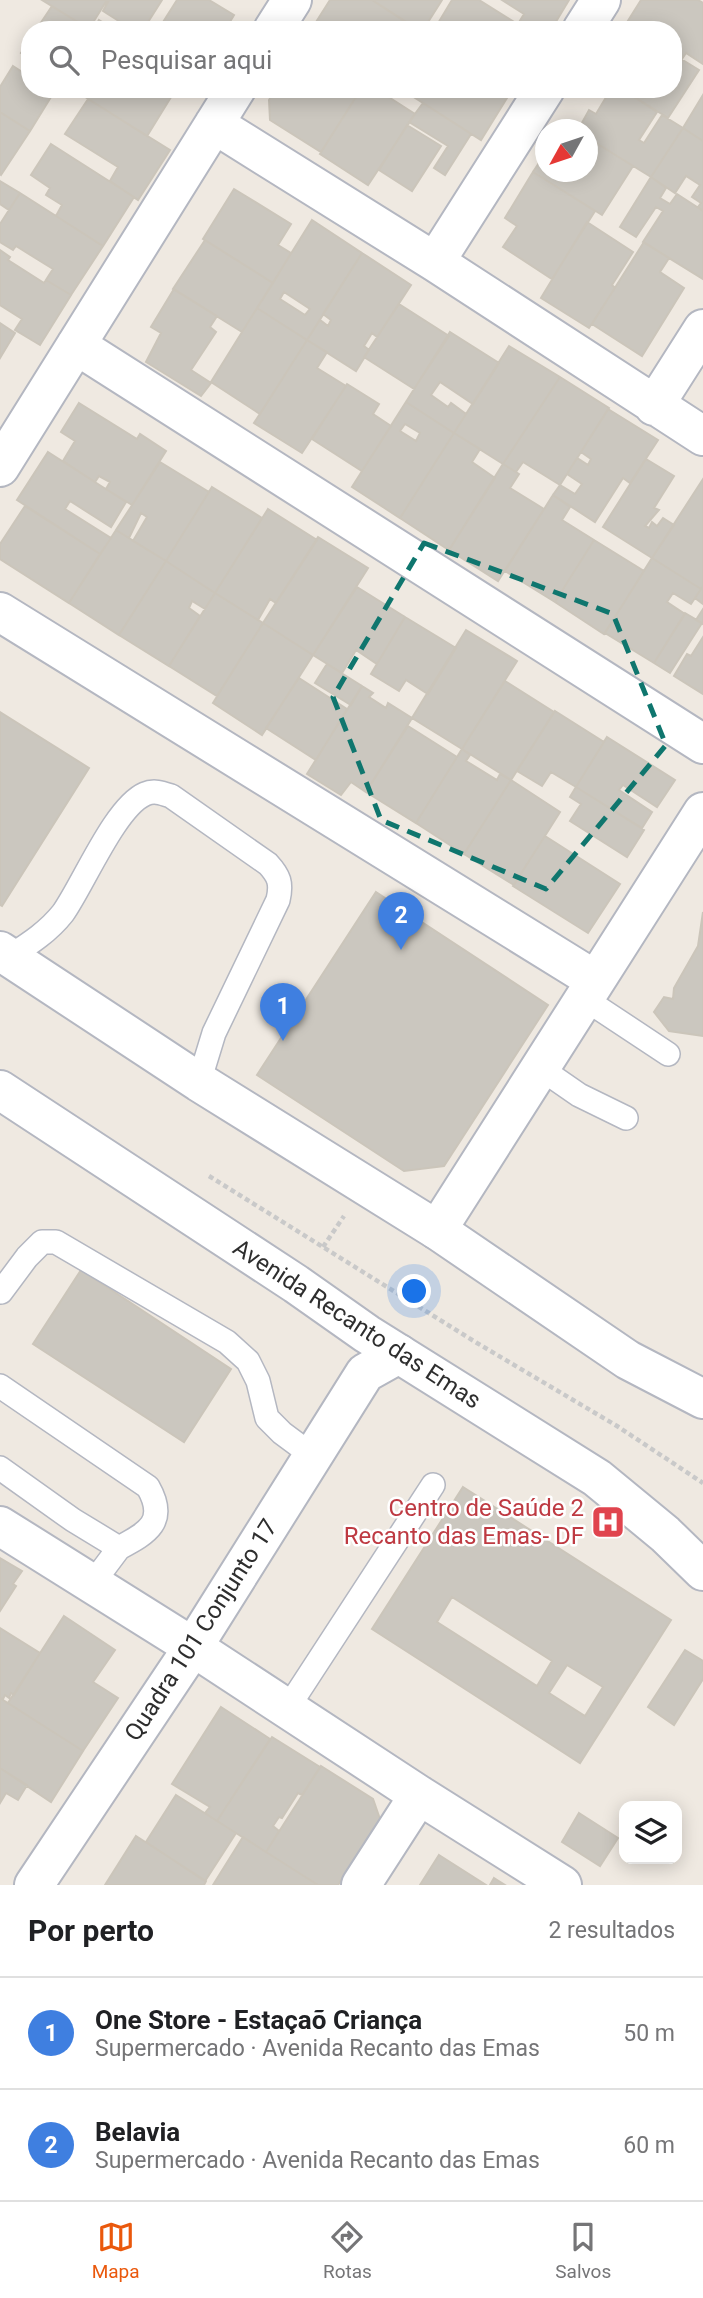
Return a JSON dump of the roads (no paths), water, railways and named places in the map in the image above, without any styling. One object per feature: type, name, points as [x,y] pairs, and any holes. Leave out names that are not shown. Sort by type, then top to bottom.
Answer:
[{"type":"street","points":[[588,21],[601,0]]},
{"type":"street","points":[[0,467],[230,98]]},
{"type":"street","points":[[435,262],[539,98]]},
{"type":"street","points":[[214,124],[435,262],[703,436]]},
{"type":"street","points":[[654,406],[703,329]]},
{"type":"street","points":[[75,345],[703,744]]},
{"type":"street","points":[[0,612],[590,990]]},
{"type":"street","points":[[437,1230],[703,812]]},
{"type":"street","points":[[4,954],[199,1082],[437,1230],[628,1360],[703,1399]]},
{"type":"street","name":"Avenida Recanto das Emas","points":[[0,1090],[296,1284],[367,1334],[597,1478],[665,1534],[703,1572]]},
{"type":"street","name":"Quadra 101 Conjunto 17","points":[[365,1373],[367,1334]]},
{"type":"street","name":"Quadra 101 Conjunto 17","points":[[34,1885],[193,1647],[365,1373],[399,1354]]},
{"type":"street","points":[[0,1526],[562,1885]]},
{"type":"street","points":[[361,1885],[419,1795]]},
{"type":"lane","points":[[4,954],[35,940],[64,912],[131,803],[145,794],[157,792],[171,796],[268,863],[279,876],[281,886],[278,900],[214,1033],[199,1082]]},
{"type":"lane","points":[[590,990],[668,1054]]},
{"type":"lane","points":[[540,1068],[579,1095],[626,1118]]},
{"type":"lane","points":[[0,1293],[42,1242],[56,1242],[227,1342],[248,1361],[258,1381],[267,1418],[313,1456]]},
{"type":"lane","points":[[0,1386],[148,1487],[155,1500],[156,1514],[147,1534],[119,1548],[92,1584]]},
{"type":"lane","points":[[0,1468],[73,1520],[119,1548]]},
{"type":"lane","points":[[287,1709],[433,1485]]},
{"type":"place","name":"Belavia","points":[[401,950]]},
{"type":"place","name":"One Store - Estaçaõ Criança","points":[[283,1041]]},
{"type":"place","name":"Centro de Saúde 2 Recanto das Emas- DF","points":[[608,1522]]}]
